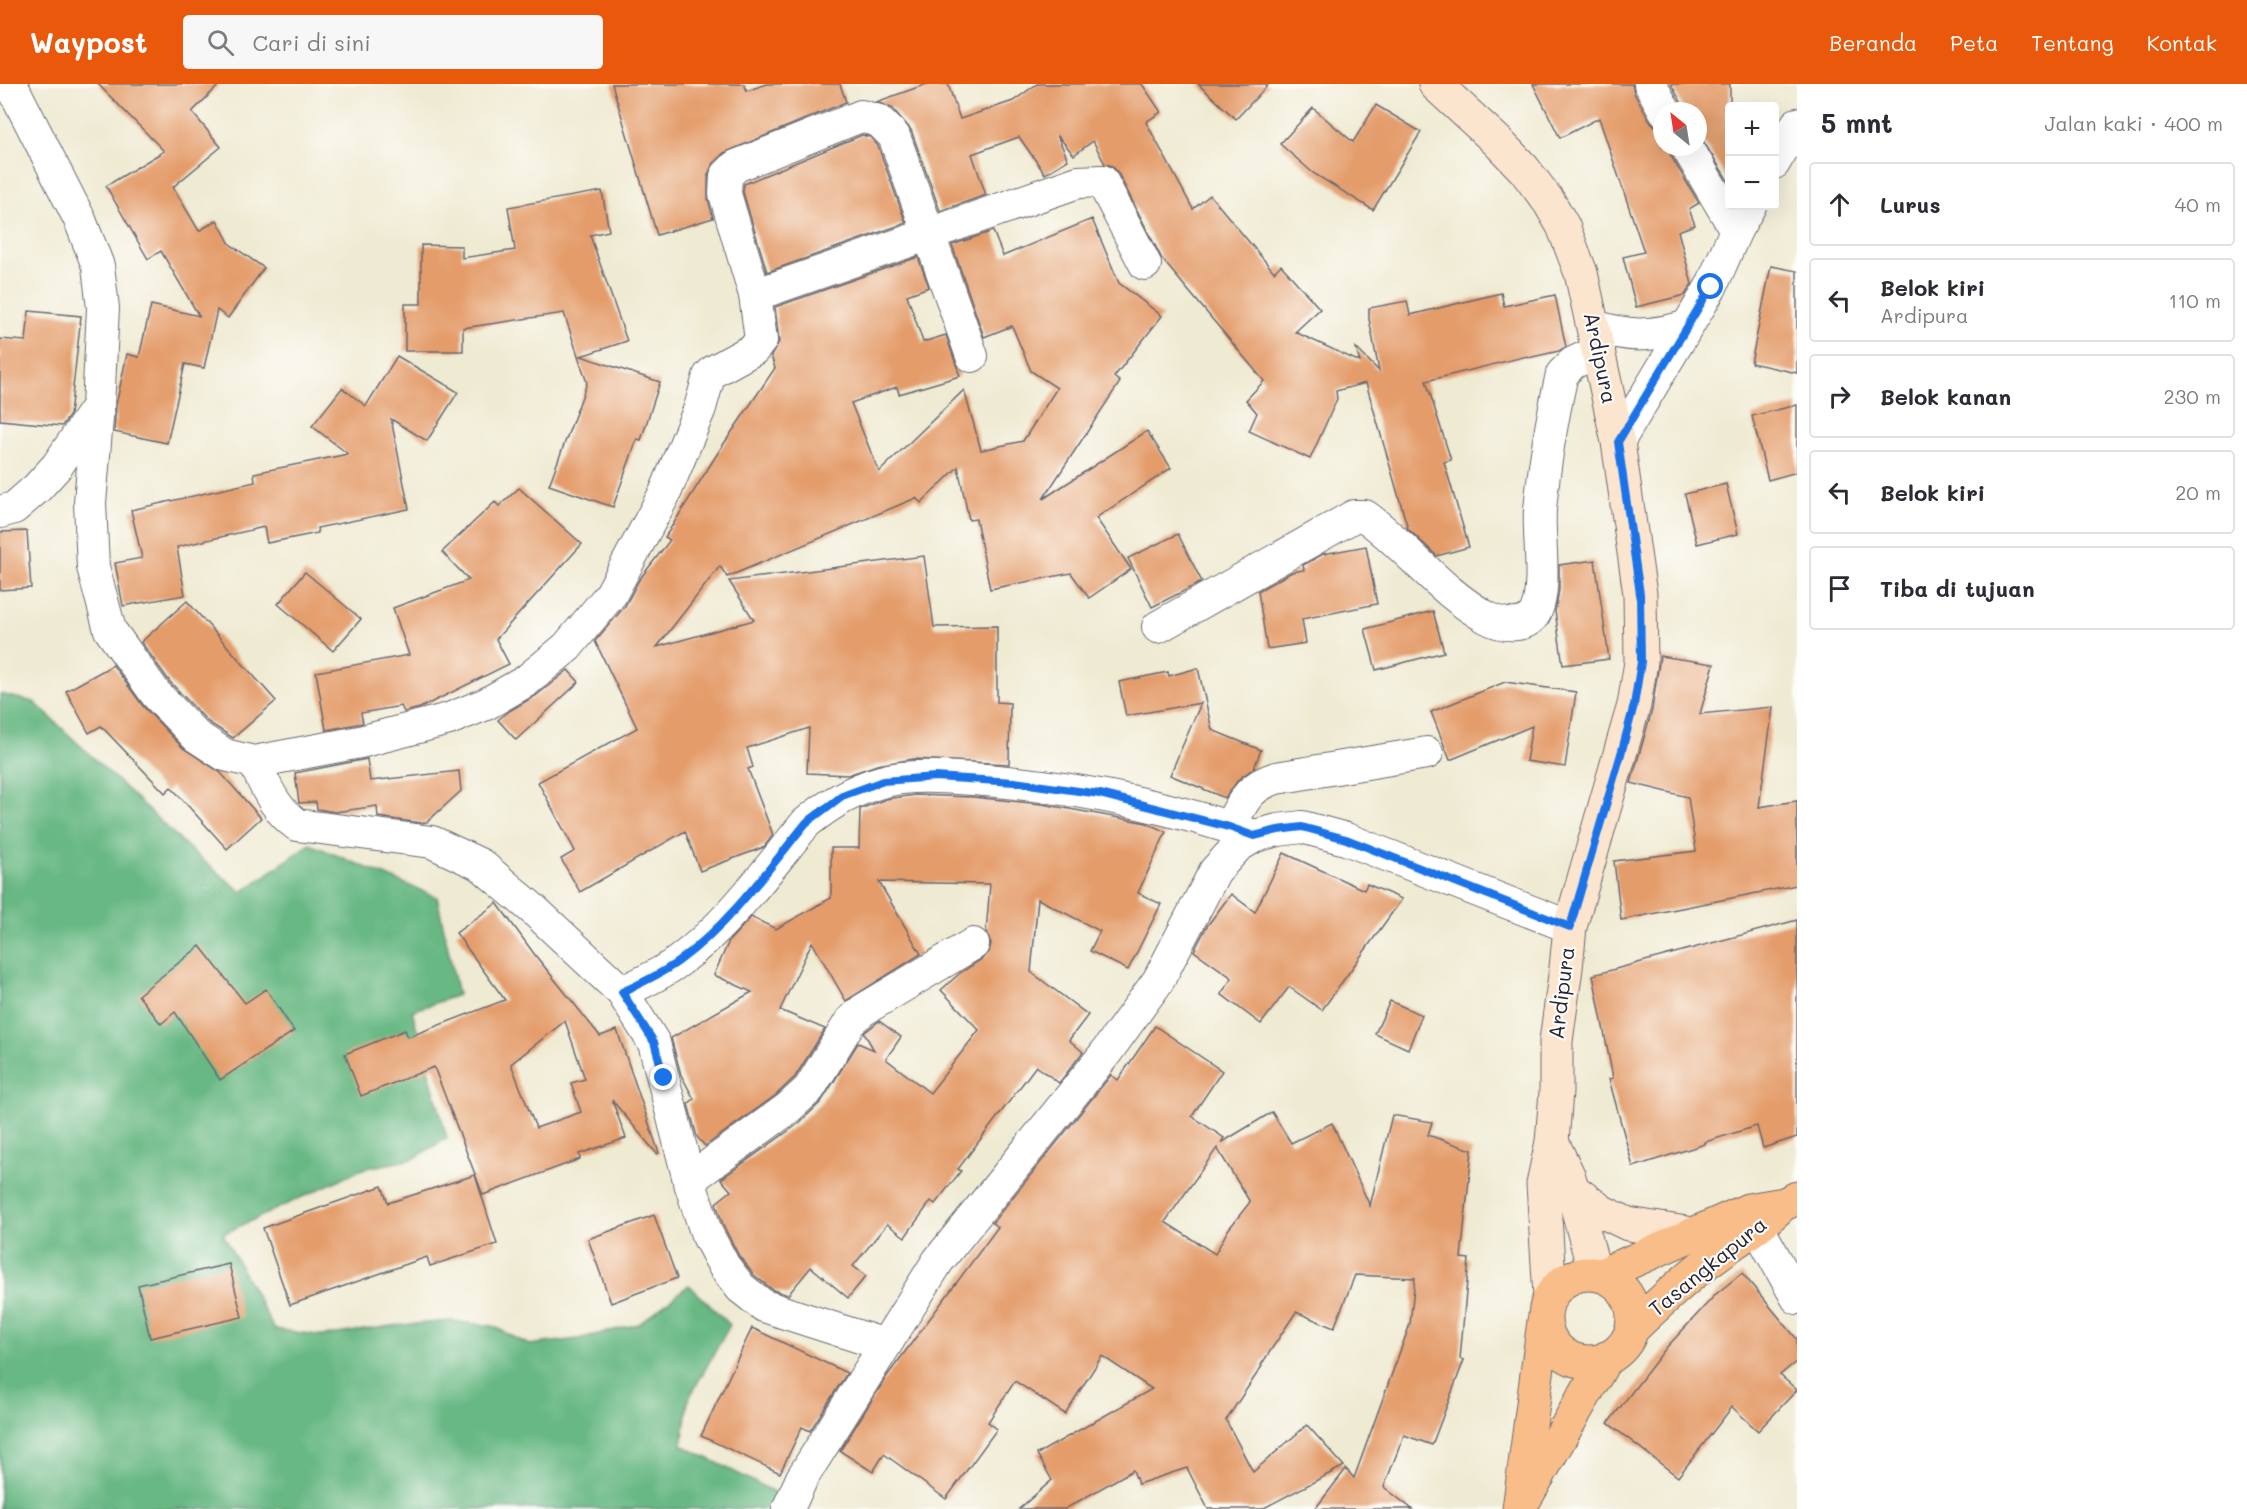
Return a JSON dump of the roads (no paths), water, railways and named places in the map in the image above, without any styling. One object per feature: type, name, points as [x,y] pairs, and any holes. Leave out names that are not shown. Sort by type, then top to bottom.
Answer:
[{"type":"highway","name":"Tasangkapura","points":[[1598,1274],[1694,1234],[1753,1219],[1790,1201]]},
{"type":"highway","name":"Tasangkapura","points":[[1632,1329],[1698,1269],[1726,1248],[1753,1219]]},
{"type":"highway","points":[[1519,1509],[1547,1308],[1569,1277],[1598,1274],[1614,1281],[1624,1290],[1631,1302],[1632,1329],[1618,1351],[1593,1362],[1579,1361],[1566,1356],[1555,1347],[1547,1335],[1547,1308]]},
{"type":"highway","points":[[1519,1509],[1606,1358]]},
{"type":"street","points":[[11,84],[80,220],[98,266],[103,308],[90,503],[93,567],[110,630],[156,694],[196,736],[225,755],[254,762],[360,742],[449,719],[486,704],[526,681],[567,647],[610,594],[665,493],[700,408],[709,376],[759,345],[761,340],[756,295],[725,194],[726,176],[736,166],[861,116],[879,121],[894,136],[972,356]]},
{"type":"street","name":"Ardipura","points":[[1435,84],[1524,168],[1563,226],[1581,273],[1618,442],[1640,594],[1641,662],[1634,705],[1570,927],[1556,1041],[1556,1092],[1552,1142],[1543,1184],[1547,1308]]},
{"type":"street","points":[[1650,84],[1660,102]]},
{"type":"street","points":[[1778,156],[1797,124]]},
{"type":"street","points":[[1618,442],[1711,287],[1743,218],[1694,156]]},
{"type":"street","points":[[756,295],[1078,182],[1101,182],[1145,264]]},
{"type":"street","points":[[1158,627],[1354,516],[1365,516],[1462,602],[1490,619],[1514,625],[1527,621],[1536,611],[1540,590],[1540,511],[1562,375],[1596,338],[1620,334],[1653,335],[1686,327]]},
{"type":"street","points":[[0,512],[14,508],[37,488],[57,466],[98,406]]},
{"type":"street","points":[[788,1509],[802,1478],[938,1261],[1105,1054],[1158,981],[1215,871],[1238,846],[1248,794],[1260,783],[1276,778],[1427,753]]},
{"type":"street","points":[[254,762],[273,801],[284,816],[297,825],[432,842],[481,865],[534,910],[622,992],[654,1042],[689,1180],[706,1233],[724,1266],[741,1288],[764,1306],[885,1345]]},
{"type":"street","points":[[622,992],[650,980],[679,961],[716,930],[806,823],[820,811],[842,796],[883,781],[935,777],[1014,782],[1100,794],[1242,832],[1302,827],[1346,839],[1570,927]]},
{"type":"street","points":[[689,1180],[787,1109],[809,1089],[838,1044],[849,1022],[863,1010],[973,944]]},
{"type":"street","points":[[1552,1142],[1569,1177],[1598,1274]]},
{"type":"street","points":[[1572,1189],[1601,1211],[1628,1224],[1694,1234]]},
{"type":"street","points":[[1753,1219],[1797,1298]]}]
